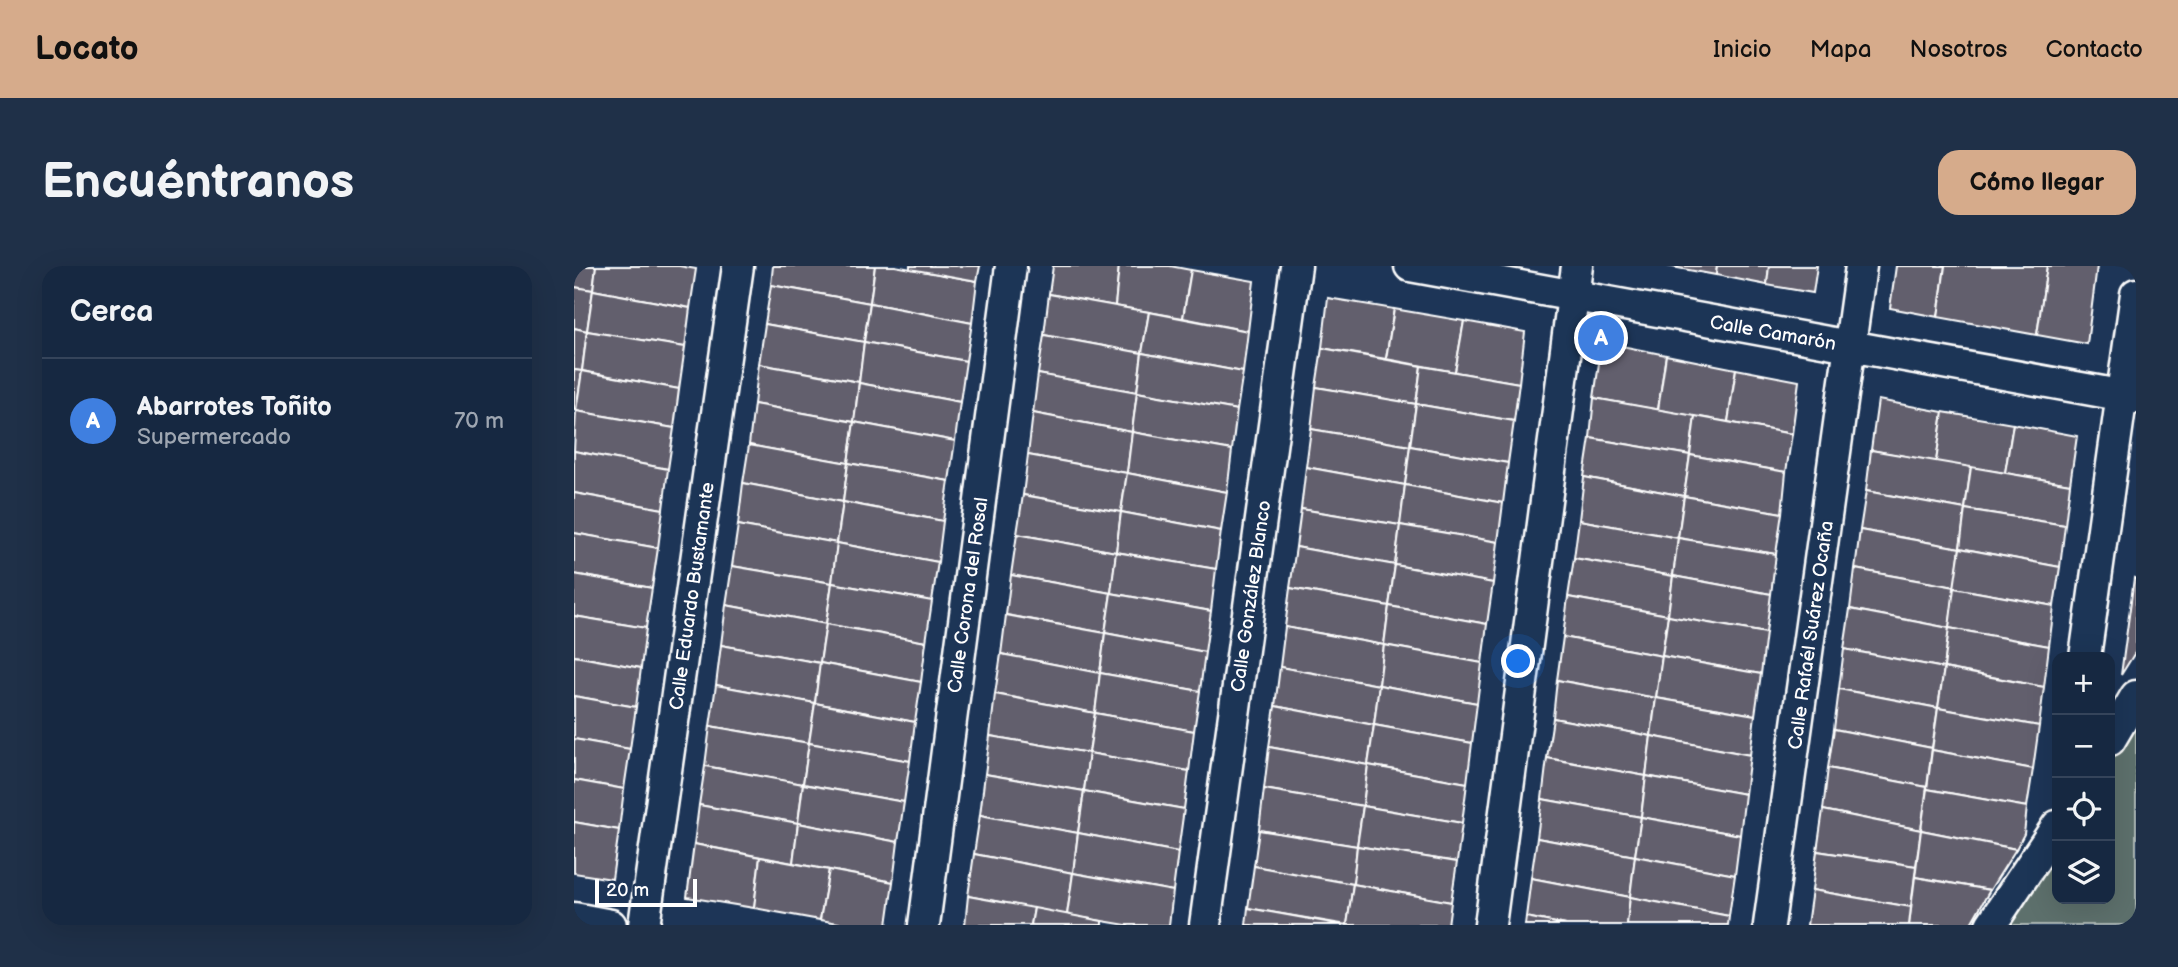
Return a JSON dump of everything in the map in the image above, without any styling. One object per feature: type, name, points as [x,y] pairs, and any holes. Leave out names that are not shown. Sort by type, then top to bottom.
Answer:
[{"type":"street","name":"Calle Eduardo Bustamante","points":[[644,925],[738,266]]},
{"type":"street","name":"Calle Corona del Rosal","points":[[924,925],[1011,266]]},
{"type":"street","name":"Calle González Blanco","points":[[1205,925],[1296,266]]},
{"type":"street","name":"Calle Camarón","points":[[1410,266],[2129,397]]},
{"type":"street","points":[[1490,925],[1577,266]]},
{"type":"street","name":"Calle Rafaél Suárez Ocaña","points":[[1769,925],[1861,266]]},
{"type":"street","points":[[2086,652],[2129,397],[2136,294]]},
{"type":"street","points":[[2115,732],[2136,696]]},
{"type":"street","points":[[1991,925],[2052,834]]},
{"type":"street","points":[[574,918],[611,925]]},
{"type":"shaded area","points":[[2136,716],[2136,925],[2004,925],[2052,849],[2052,904],[2115,904],[2115,750]]},
{"type":"building","points":[[574,266],[596,266],[593,290],[574,287]]},
{"type":"building","points":[[596,266],[679,266],[696,269],[690,308],[593,290]]},
{"type":"building","points":[[773,266],[875,266],[870,303],[771,285]]},
{"type":"building","points":[[875,266],[895,266],[977,281],[972,323],[870,303]]},
{"type":"building","points":[[910,266],[980,266],[977,281],[910,269]]},
{"type":"building","points":[[1053,266],[1119,266],[1115,306],[1049,294]]},
{"type":"building","points":[[1119,266],[1170,266],[1191,270],[1183,318],[1115,306]]},
{"type":"building","points":[[1667,266],[1717,266],[1716,275]]},
{"type":"building","points":[[1717,266],[1769,266],[1767,285],[1716,275]]},
{"type":"building","points":[[1769,266],[1817,266],[1813,293],[1767,285]]},
{"type":"building","points":[[1896,266],[1945,266],[1938,317],[1890,308]]},
{"type":"building","points":[[1945,266],[2047,266],[2037,335],[1938,317]]},
{"type":"building","points":[[2047,266],[2097,266],[2087,344],[2037,335]]},
{"type":"building","points":[[1191,270],[1254,281],[1248,331],[1183,318]]},
{"type":"building","points":[[771,285],[870,303],[864,342],[765,324]]},
{"type":"building","points":[[574,287],[593,290],[587,331],[574,328]]},
{"type":"building","points":[[593,290],[690,308],[685,347],[587,331]]},
{"type":"building","points":[[1049,294],[1149,312],[1142,353],[1044,335]]},
{"type":"building","points":[[1328,298],[1394,309],[1386,359],[1322,348]]},
{"type":"building","points":[[870,303],[972,323],[966,361],[864,342]]},
{"type":"building","points":[[1394,309],[1464,321],[1455,372],[1386,359]]},
{"type":"building","points":[[1149,312],[1248,331],[1243,372],[1142,353]]},
{"type":"building","points":[[1464,321],[1525,332],[1519,383],[1455,372]]},
{"type":"building","points":[[765,324],[864,342],[859,382],[759,364]]},
{"type":"building","points":[[574,328],[587,331],[582,371],[574,370]]},
{"type":"building","points":[[587,331],[685,347],[679,389],[582,371]]},
{"type":"building","points":[[1044,335],[1142,353],[1137,392],[1038,374]]},
{"type":"building","points":[[864,342],[966,361],[960,402],[859,383]]},
{"type":"building","points":[[1602,342],[1666,355],[1658,410],[1594,398]]},
{"type":"building","points":[[1322,348],[1421,366],[1416,404],[1316,387]]},
{"type":"building","points":[[1142,353],[1243,372],[1237,410],[1137,392]]},
{"type":"building","points":[[1666,355],[1736,369],[1728,422],[1658,410]]},
{"type":"building","points":[[759,364],[859,382],[854,422],[754,404]]},
{"type":"building","points":[[1421,366],[1519,383],[1514,421],[1416,404]]},
{"type":"building","points":[[1736,369],[1799,381],[1792,434],[1728,422]]},
{"type":"building","points":[[574,370],[582,371],[576,411],[574,410]]},
{"type":"building","points":[[582,371],[679,389],[674,428],[576,411]]},
{"type":"building","points":[[1038,374],[1137,392],[1132,432],[1033,413]]},
{"type":"building","points":[[859,383],[960,402],[955,441],[854,422]]},
{"type":"building","points":[[1316,387],[1416,404],[1410,446],[1311,429]]},
{"type":"building","points":[[1137,392],[1237,410],[1232,450],[1132,432]]},
{"type":"building","points":[[1594,398],[1695,416],[1690,455],[1590,438]]},
{"type":"building","points":[[1878,400],[1943,412],[1936,462],[1871,450]]},
{"type":"building","points":[[754,404],[854,422],[848,463],[749,445]]},
{"type":"building","points":[[1416,404],[1514,421],[1508,463],[1410,446]]},
{"type":"building","points":[[576,411],[674,428],[668,469],[574,451]]},
{"type":"building","points":[[1943,412],[2013,424],[2005,473],[1936,462]]},
{"type":"building","points":[[1033,413],[1132,432],[1127,473],[1028,455]]},
{"type":"building","points":[[1695,416],[1792,434],[1786,472],[1690,455]]},
{"type":"building","points":[[854,422],[955,441],[949,481],[848,463]]},
{"type":"building","points":[[2013,424],[2077,436],[2070,484],[2005,473]]},
{"type":"building","points":[[1311,429],[1410,446],[1405,485],[1306,467]]},
{"type":"building","points":[[1132,432],[1232,450],[1227,492],[1127,473]]},
{"type":"building","points":[[1590,438],[1690,455],[1684,496],[1584,477]]},
{"type":"building","points":[[749,445],[848,463],[843,502],[743,483]]},
{"type":"building","points":[[1410,446],[1508,463],[1503,503],[1405,485]]},
{"type":"building","points":[[1871,450],[1971,467],[1965,509],[1866,491]]},
{"type":"building","points":[[574,451],[668,469],[663,509],[574,493]]},
{"type":"building","points":[[1028,455],[1127,473],[1121,512],[1023,495]]},
{"type":"building","points":[[1690,455],[1786,472],[1782,513],[1684,496]]},
{"type":"building","points":[[848,463],[949,481],[943,521],[843,502]]},
{"type":"building","points":[[1306,467],[1405,485],[1400,525],[1301,509]]},
{"type":"building","points":[[1971,467],[2070,484],[2065,525],[1965,509]]},
{"type":"building","points":[[1127,473],[1227,492],[1221,531],[1121,512]]},
{"type":"building","points":[[1584,477],[1684,496],[1678,538],[1579,520]]},
{"type":"building","points":[[743,483],[843,502],[837,543],[738,525]]},
{"type":"building","points":[[1405,485],[1503,503],[1498,542],[1400,525]]},
{"type":"building","points":[[1866,491],[1965,509],[1960,548],[1860,530]]},
{"type":"building","points":[[574,493],[663,509],[658,548],[574,533]]},
{"type":"building","points":[[1023,495],[1121,512],[1116,552],[1017,534]]},
{"type":"building","points":[[1684,496],[1782,513],[1776,554],[1678,538]]},
{"type":"building","points":[[843,502],[943,521],[938,562],[837,543]]},
{"type":"building","points":[[1301,509],[1400,525],[1395,565],[1296,547]]},
{"type":"building","points":[[1965,509],[2065,525],[2060,567],[1960,548]]},
{"type":"building","points":[[1121,512],[1221,531],[1216,569],[1116,552]]},
{"type":"building","points":[[1579,520],[1678,538],[1673,576],[1574,558]]},
{"type":"building","points":[[738,525],[837,543],[832,583],[732,566]]},
{"type":"building","points":[[1400,525],[1498,542],[1493,583],[1395,565]]},
{"type":"building","points":[[1860,530],[1960,548],[1955,587],[1855,569]]},
{"type":"building","points":[[574,533],[658,548],[652,588],[574,574]]},
{"type":"building","points":[[1017,534],[1116,552],[1111,593],[1011,575]]},
{"type":"building","points":[[1678,538],[1776,554],[1771,594],[1673,576]]},
{"type":"building","points":[[837,543],[938,562],[932,601],[832,583]]},
{"type":"building","points":[[1296,547],[1395,565],[1389,606],[1290,588]]},
{"type":"building","points":[[1960,548],[2060,567],[2054,606],[1954,588]]},
{"type":"building","points":[[1116,552],[1216,569],[1211,611],[1111,593]]},
{"type":"building","points":[[1574,558],[1673,576],[1668,615],[1568,597]]},
{"type":"building","points":[[1395,565],[1493,583],[1487,624],[1389,606]]},
{"type":"building","points":[[732,566],[832,583],[826,624],[726,605]]},
{"type":"building","points":[[1855,569],[1955,587],[1949,628],[1850,609]]},
{"type":"building","points":[[574,574],[652,588],[646,628],[574,616]]},
{"type":"building","points":[[1011,575],[1111,593],[1105,633],[1006,615]]},
{"type":"building","points":[[1673,576],[1771,594],[1766,633],[1668,616]]},
{"type":"building","points":[[2134,578],[2136,651],[2121,675]]},
{"type":"building","points":[[832,583],[932,601],[926,642],[826,624]]},
{"type":"building","points":[[1290,588],[1389,606],[1384,645],[1285,627]]},
{"type":"building","points":[[1954,588],[2054,606],[2049,646],[1949,628]]},
{"type":"building","points":[[1111,593],[1211,611],[1205,652],[1105,633]]},
{"type":"building","points":[[1568,597],[1668,615],[1662,656],[1563,637]]},
{"type":"building","points":[[726,605],[826,624],[820,663],[721,645]]},
{"type":"building","points":[[1389,606],[1487,624],[1482,663],[1384,645]]},
{"type":"building","points":[[1850,609],[1949,628],[1944,668],[1844,649]]},
{"type":"building","points":[[1006,615],[1105,633],[1100,673],[1001,654]]},
{"type":"building","points":[[574,616],[646,628],[641,668],[574,656]]},
{"type":"building","points":[[1668,616],[1766,633],[1761,674],[1662,656]]},
{"type":"building","points":[[826,624],[926,642],[921,682],[820,663]]},
{"type":"building","points":[[1285,627],[1384,645],[1379,685],[1280,667]]},
{"type":"building","points":[[1949,628],[2049,646],[2044,687],[1944,668]]},
{"type":"building","points":[[1105,633],[1205,652],[1200,691],[1100,673]]},
{"type":"building","points":[[1563,637],[1662,656],[1656,698],[1557,680]]},
{"type":"building","points":[[721,645],[820,663],[815,703],[716,685]]},
{"type":"building","points":[[1384,645],[1482,663],[1477,703],[1379,685]]},
{"type":"building","points":[[1844,649],[1944,668],[1938,708],[1839,689]]},
{"type":"building","points":[[1001,654],[1100,673],[1095,713],[995,694]]},
{"type":"building","points":[[574,656],[641,668],[636,707],[574,696]]},
{"type":"building","points":[[1662,656],[1761,674],[1755,715],[1656,698]]},
{"type":"building","points":[[820,663],[921,682],[915,722],[815,703]]},
{"type":"building","points":[[1280,667],[1379,685],[1374,725],[1275,706]]},
{"type":"building","points":[[1944,668],[2044,687],[2039,726],[1938,708]]},
{"type":"building","points":[[1100,673],[1200,691],[1194,731],[1095,713]]},
{"type":"building","points":[[1557,680],[1656,698],[1651,736],[1553,718]]},
{"type":"building","points":[[716,685],[815,703],[809,743],[710,726]]},
{"type":"building","points":[[1379,685],[1477,703],[1472,743],[1374,725]]},
{"type":"building","points":[[1839,689],[1938,708],[1932,748],[1834,729]]},
{"type":"building","points":[[995,694],[1095,713],[1089,753],[990,736]]},
{"type":"building","points":[[574,696],[636,707],[630,749],[574,739]]},
{"type":"building","points":[[1656,698],[1755,715],[1750,755],[1651,736]]},
{"type":"building","points":[[815,703],[915,722],[910,761],[809,743]]},
{"type":"building","points":[[1275,706],[1374,725],[1368,765],[1269,747]]},
{"type":"building","points":[[1938,708],[2039,726],[2033,769],[1932,750]]},
{"type":"building","points":[[1095,713],[1194,731],[1189,771],[1089,753]]},
{"type":"building","points":[[1553,718],[1651,736],[1646,776],[1547,758]]},
{"type":"building","points":[[1374,725],[1472,743],[1467,783],[1368,765]]},
{"type":"building","points":[[710,726],[809,743],[803,784],[705,766]]},
{"type":"building","points":[[1834,729],[1932,748],[1927,787],[1828,768]]},
{"type":"building","points":[[990,736],[1089,753],[1084,791],[985,774]]},
{"type":"building","points":[[1651,736],[1750,755],[1745,794],[1646,776]]},
{"type":"building","points":[[574,739],[630,749],[624,789],[574,780]]},
{"type":"building","points":[[809,743],[910,761],[904,802],[803,784]]},
{"type":"building","points":[[1269,747],[1368,765],[1363,806],[1264,789]]},
{"type":"building","points":[[1932,750],[2033,769],[2027,807],[1927,789]]},
{"type":"building","points":[[1089,753],[1189,771],[1184,809],[1084,791]]},
{"type":"building","points":[[1547,758],[1646,776],[1641,817],[1542,799]]},
{"type":"building","points":[[1368,765],[1467,783],[1462,823],[1363,806]]},
{"type":"building","points":[[705,766],[803,784],[798,823],[699,805]]},
{"type":"building","points":[[1828,768],[1927,787],[1921,830],[1823,810]]},
{"type":"building","points":[[985,774],[1084,791],[1078,833],[980,815]]},
{"type":"building","points":[[1646,776],[1745,794],[1740,835],[1641,817]]},
{"type":"building","points":[[574,780],[624,789],[619,830],[574,822]]},
{"type":"building","points":[[803,784],[904,802],[898,842],[798,823]]},
{"type":"building","points":[[1264,789],[1363,806],[1357,846],[1259,830]]},
{"type":"building","points":[[1927,789],[2027,807],[2024,834],[2016,849],[1921,830]]},
{"type":"building","points":[[1084,791],[1184,809],[1178,852],[1078,833]]},
{"type":"building","points":[[1542,799],[1641,817],[1635,856],[1537,838]]},
{"type":"building","points":[[699,805],[798,823],[793,863],[694,844]]},
{"type":"building","points":[[1363,806],[1462,823],[1457,862],[1357,846]]},
{"type":"building","points":[[1823,810],[1921,830],[1916,866],[1817,851]]},
{"type":"building","points":[[980,815],[1078,833],[1073,873],[974,854]]},
{"type":"building","points":[[1641,817],[1740,835],[1735,875],[1635,856]]},
{"type":"building","points":[[574,822],[619,830],[612,879],[574,873]]},
{"type":"building","points":[[798,823],[898,842],[893,882],[793,863]]},
{"type":"building","points":[[1259,830],[1357,846],[1353,884],[1254,866]]},
{"type":"building","points":[[1921,830],[2016,849],[1990,890],[1915,877]]},
{"type":"building","points":[[1078,833],[1178,852],[1173,891],[1073,873]]},
{"type":"building","points":[[1537,838],[1635,856],[1630,897],[1531,878]]},
{"type":"building","points":[[694,844],[760,857],[754,908],[687,897]]},
{"type":"building","points":[[1357,846],[1457,862],[1451,902],[1353,884]]},
{"type":"building","points":[[1817,851],[1916,866],[1911,907],[1812,890]]},
{"type":"building","points":[[974,854],[1073,873],[1067,915],[968,896]]},
{"type":"building","points":[[1635,856],[1735,875],[1729,916],[1630,897]]},
{"type":"building","points":[[760,857],[829,870],[820,920],[754,908]]},
{"type":"building","points":[[1254,866],[1353,884],[1347,925],[1248,908]]},
{"type":"building","points":[[829,870],[893,882],[887,925],[851,925],[820,920]]},
{"type":"building","points":[[1073,873],[1173,891],[1169,925],[1126,925],[1067,915]]},
{"type":"building","points":[[1915,877],[1990,890],[1970,925],[1909,925]]},
{"type":"building","points":[[1531,878],[1630,897],[1627,925],[1566,925],[1526,917]]},
{"type":"building","points":[[1353,884],[1451,902],[1448,925],[1347,925]]},
{"type":"building","points":[[1812,890],[1911,907],[1909,925],[1807,925]]},
{"type":"building","points":[[968,896],[1034,908],[1031,925],[965,925]]},
{"type":"building","points":[[1630,897],[1729,916],[1728,925],[1627,925]]},
{"type":"building","points":[[1034,908],[1102,921],[1102,925],[1031,925]]},
{"type":"building","points":[[1248,908],[1343,925],[1246,925]]},
{"type":"building","points":[[1526,917],[1566,925],[1525,925]]},
{"type":"place","name":"Abarrotes Toñito","points":[[1601,338]]}]
